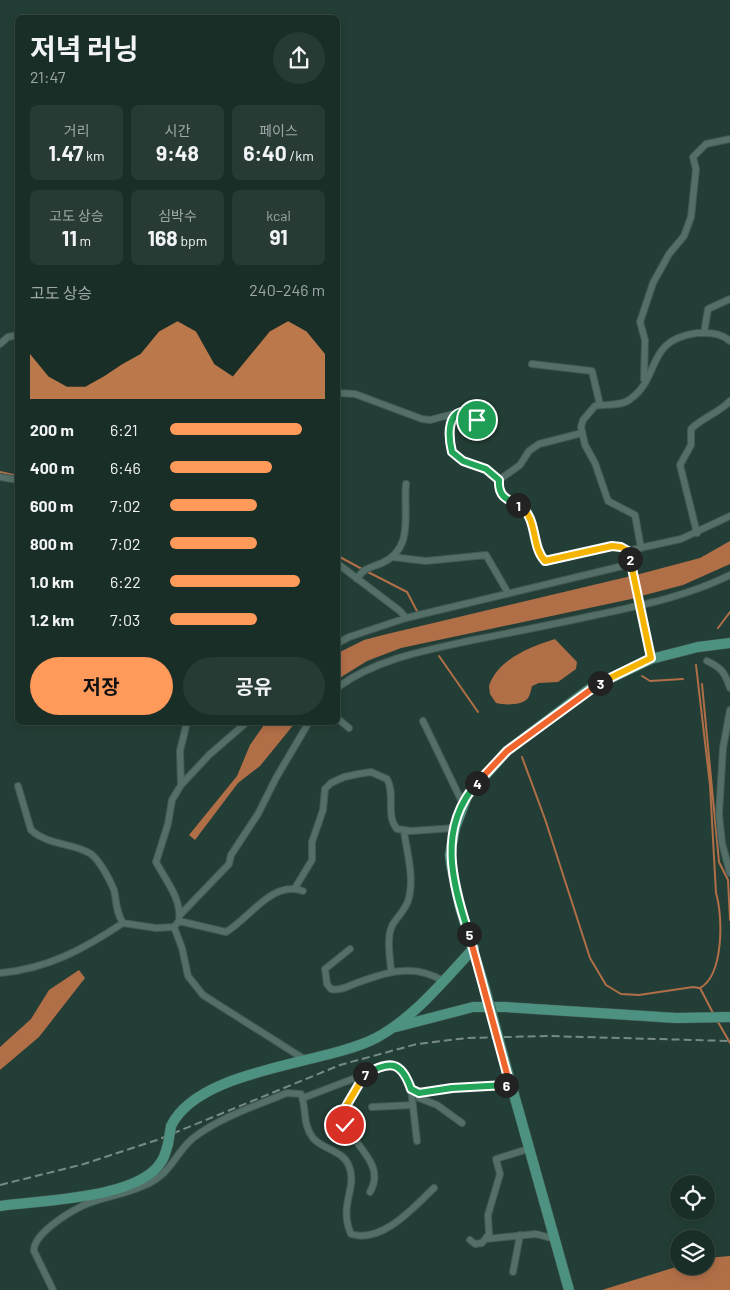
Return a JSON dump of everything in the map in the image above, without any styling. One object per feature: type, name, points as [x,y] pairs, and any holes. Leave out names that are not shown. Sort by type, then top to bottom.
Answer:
[{"type":"main road","points":[[569,1290],[510,1085],[474,948],[460,907],[451,864],[455,828],[463,804],[474,786],[489,770],[524,738],[592,687],[651,658],[698,647],[730,643]]},
{"type":"main road","points":[[0,1206],[108,1192],[148,1180],[161,1163],[176,1118],[185,1108],[202,1095],[259,1072],[361,1044],[392,1028],[414,1010],[474,948]]},
{"type":"main road","points":[[392,1028],[473,1007],[505,1007],[622,1015],[720,1017]]},
{"type":"street","points":[[644,383],[645,340],[640,322],[652,283],[669,254],[684,236],[691,217],[696,169],[693,157],[706,144],[730,139]]},
{"type":"street","points":[[704,333],[708,309],[730,299]]},
{"type":"street","points":[[641,548],[635,516],[608,501],[595,463],[585,445],[582,433],[583,420],[595,406],[624,403],[635,395],[666,344],[679,337],[704,333],[720,335],[730,341]]},
{"type":"street","points":[[0,344],[8,337],[15,336]]},
{"type":"street","points":[[532,364],[592,371],[600,405]]},
{"type":"street","points":[[340,393],[356,394],[422,419],[430,420],[457,413],[472,412],[482,426]]},
{"type":"street","points":[[697,533],[680,465],[691,445],[691,429],[704,418],[720,411],[730,401]]},
{"type":"street","points":[[457,413],[450,424],[452,452],[463,461],[486,469],[499,480],[499,491],[503,498],[526,510],[530,515],[539,551],[545,561],[612,546],[621,547],[630,552],[681,539],[730,516]]},
{"type":"street","points":[[499,480],[520,465],[530,450],[539,444],[582,433]]},
{"type":"street","points":[[0,477],[15,480]]},
{"type":"street","points":[[357,579],[368,566],[381,563],[392,557],[405,540],[406,484]]},
{"type":"street","points":[[630,552],[651,658]]},
{"type":"street","points":[[392,557],[426,561],[486,555],[508,593]]},
{"type":"street","points":[[340,643],[349,637],[406,618],[631,564]]},
{"type":"street","points":[[340,566],[400,611],[406,618]]},
{"type":"street","points":[[340,686],[362,672],[427,650],[640,604],[700,587],[730,575]]},
{"type":"street","points":[[707,661],[721,667],[729,681],[730,688]]},
{"type":"street","points":[[730,710],[723,748],[719,814],[722,843],[730,872]]},
{"type":"street","points":[[340,721],[349,728]]},
{"type":"street","points":[[423,721],[463,804]]},
{"type":"street","points":[[181,785],[180,751],[186,725]]},
{"type":"street","points":[[179,918],[171,886],[156,862],[168,824],[172,800],[181,785],[208,755],[243,725]]},
{"type":"street","points":[[304,1059],[203,995],[188,976],[182,948],[174,927],[179,918],[229,864],[231,855],[258,814],[276,778],[307,725]]},
{"type":"street","points":[[295,888],[310,867],[312,842],[323,810],[323,795],[331,783],[344,777],[371,772],[387,779],[392,792],[392,820],[397,829],[404,831],[455,828]]},
{"type":"street","points":[[18,786],[30,830],[49,841],[91,854],[111,883],[118,915],[123,923]]},
{"type":"street","points":[[391,970],[389,934],[392,925],[406,907],[410,892],[409,865],[404,831]]},
{"type":"street","points":[[179,918],[226,932],[274,893],[295,888],[303,891]]},
{"type":"street","points":[[0,973],[19,972],[52,963],[78,952],[123,923],[156,928],[174,927]]},
{"type":"street","points":[[350,949],[325,969],[327,984],[331,989],[345,987],[391,970],[420,971],[433,974],[443,981]]},
{"type":"street","points":[[303,1098],[363,1075],[382,1065],[395,1066],[406,1074],[411,1089],[417,1141]]},
{"type":"street","points":[[363,1075],[347,1102],[344,1120],[372,1164],[375,1178],[370,1192]]},
{"type":"street","points":[[411,1089],[419,1093],[452,1088],[510,1085]]},
{"type":"street","points":[[53,1290],[34,1251],[34,1246],[41,1234],[82,1206],[148,1180],[170,1168],[190,1141],[202,1131],[287,1093],[299,1092],[303,1098],[305,1122],[312,1136],[319,1144],[342,1156],[350,1166],[351,1184],[347,1198],[346,1214],[351,1234],[368,1236],[384,1229],[434,1188]]},
{"type":"street","points":[[419,1093],[419,1098],[436,1105],[462,1123]]},
{"type":"street","points":[[372,1107],[413,1105]]},
{"type":"street","points":[[486,1239],[490,1227],[488,1215],[500,1182],[496,1159],[528,1149]]},
{"type":"street","points":[[470,1240],[475,1244],[486,1239],[536,1234],[556,1243]]},
{"type":"street","points":[[513,1272],[520,1235]]},
{"type":"shaded area","points":[[730,541],[730,564],[683,585],[641,596],[636,575],[700,558]]},
{"type":"shaded area","points":[[631,576],[636,598],[401,648],[367,661],[340,678],[340,652],[364,640]]},
{"type":"shaded area","points":[[555,639],[577,662],[576,669],[558,682],[539,683],[532,686],[530,694],[525,701],[517,704],[496,703],[490,694],[489,686],[500,668],[516,655]]},
{"type":"shaded area","points":[[264,725],[293,725],[260,766],[238,783],[195,840],[189,835],[237,776],[250,745]]},
{"type":"shaded area","points":[[79,970],[85,978],[39,1037],[0,1070],[0,1047],[31,1019],[49,990]]},
{"type":"shaded area","points":[[730,1256],[730,1290],[602,1290],[670,1269],[670,1275],[715,1275],[715,1257]]},
{"type":"waterway","points":[[0,472],[15,475]]},
{"type":"waterway","points":[[340,557],[362,569]]},
{"type":"waterway","points":[[366,571],[407,592],[418,613]]},
{"type":"waterway","points":[[718,628],[730,612]]},
{"type":"waterway","points":[[439,656],[478,712]]},
{"type":"waterway","points":[[696,665],[710,785],[716,893],[720,916],[720,944],[714,971],[708,981],[700,988],[713,1013]]},
{"type":"waterway","points":[[642,676],[650,681],[683,679]]},
{"type":"waterway","points":[[702,684],[719,862],[728,880],[730,920]]},
{"type":"waterway","points":[[522,757],[545,819],[590,958],[606,985],[621,994],[639,995],[693,987],[699,988]]},
{"type":"waterway","points":[[718,1022],[730,1043]]},
{"type":"railway","points":[[0,1185],[84,1164],[157,1140],[340,1065],[417,1044],[467,1038],[548,1036],[730,1041]]},
{"type":"route","points":[[345,1125],[345,1108],[354,1089],[363,1075],[382,1065],[387,1064],[402,1069],[408,1078],[411,1089],[419,1093],[452,1088],[510,1085],[474,948],[460,907],[452,875],[450,855],[458,816],[474,786],[507,751],[592,687],[651,658],[630,552],[621,547],[612,546],[547,561],[543,560],[528,511],[503,498],[499,491],[499,480],[486,469],[463,461],[454,456],[452,452],[449,439],[451,418],[457,413],[468,411],[475,415],[477,420]]}]
